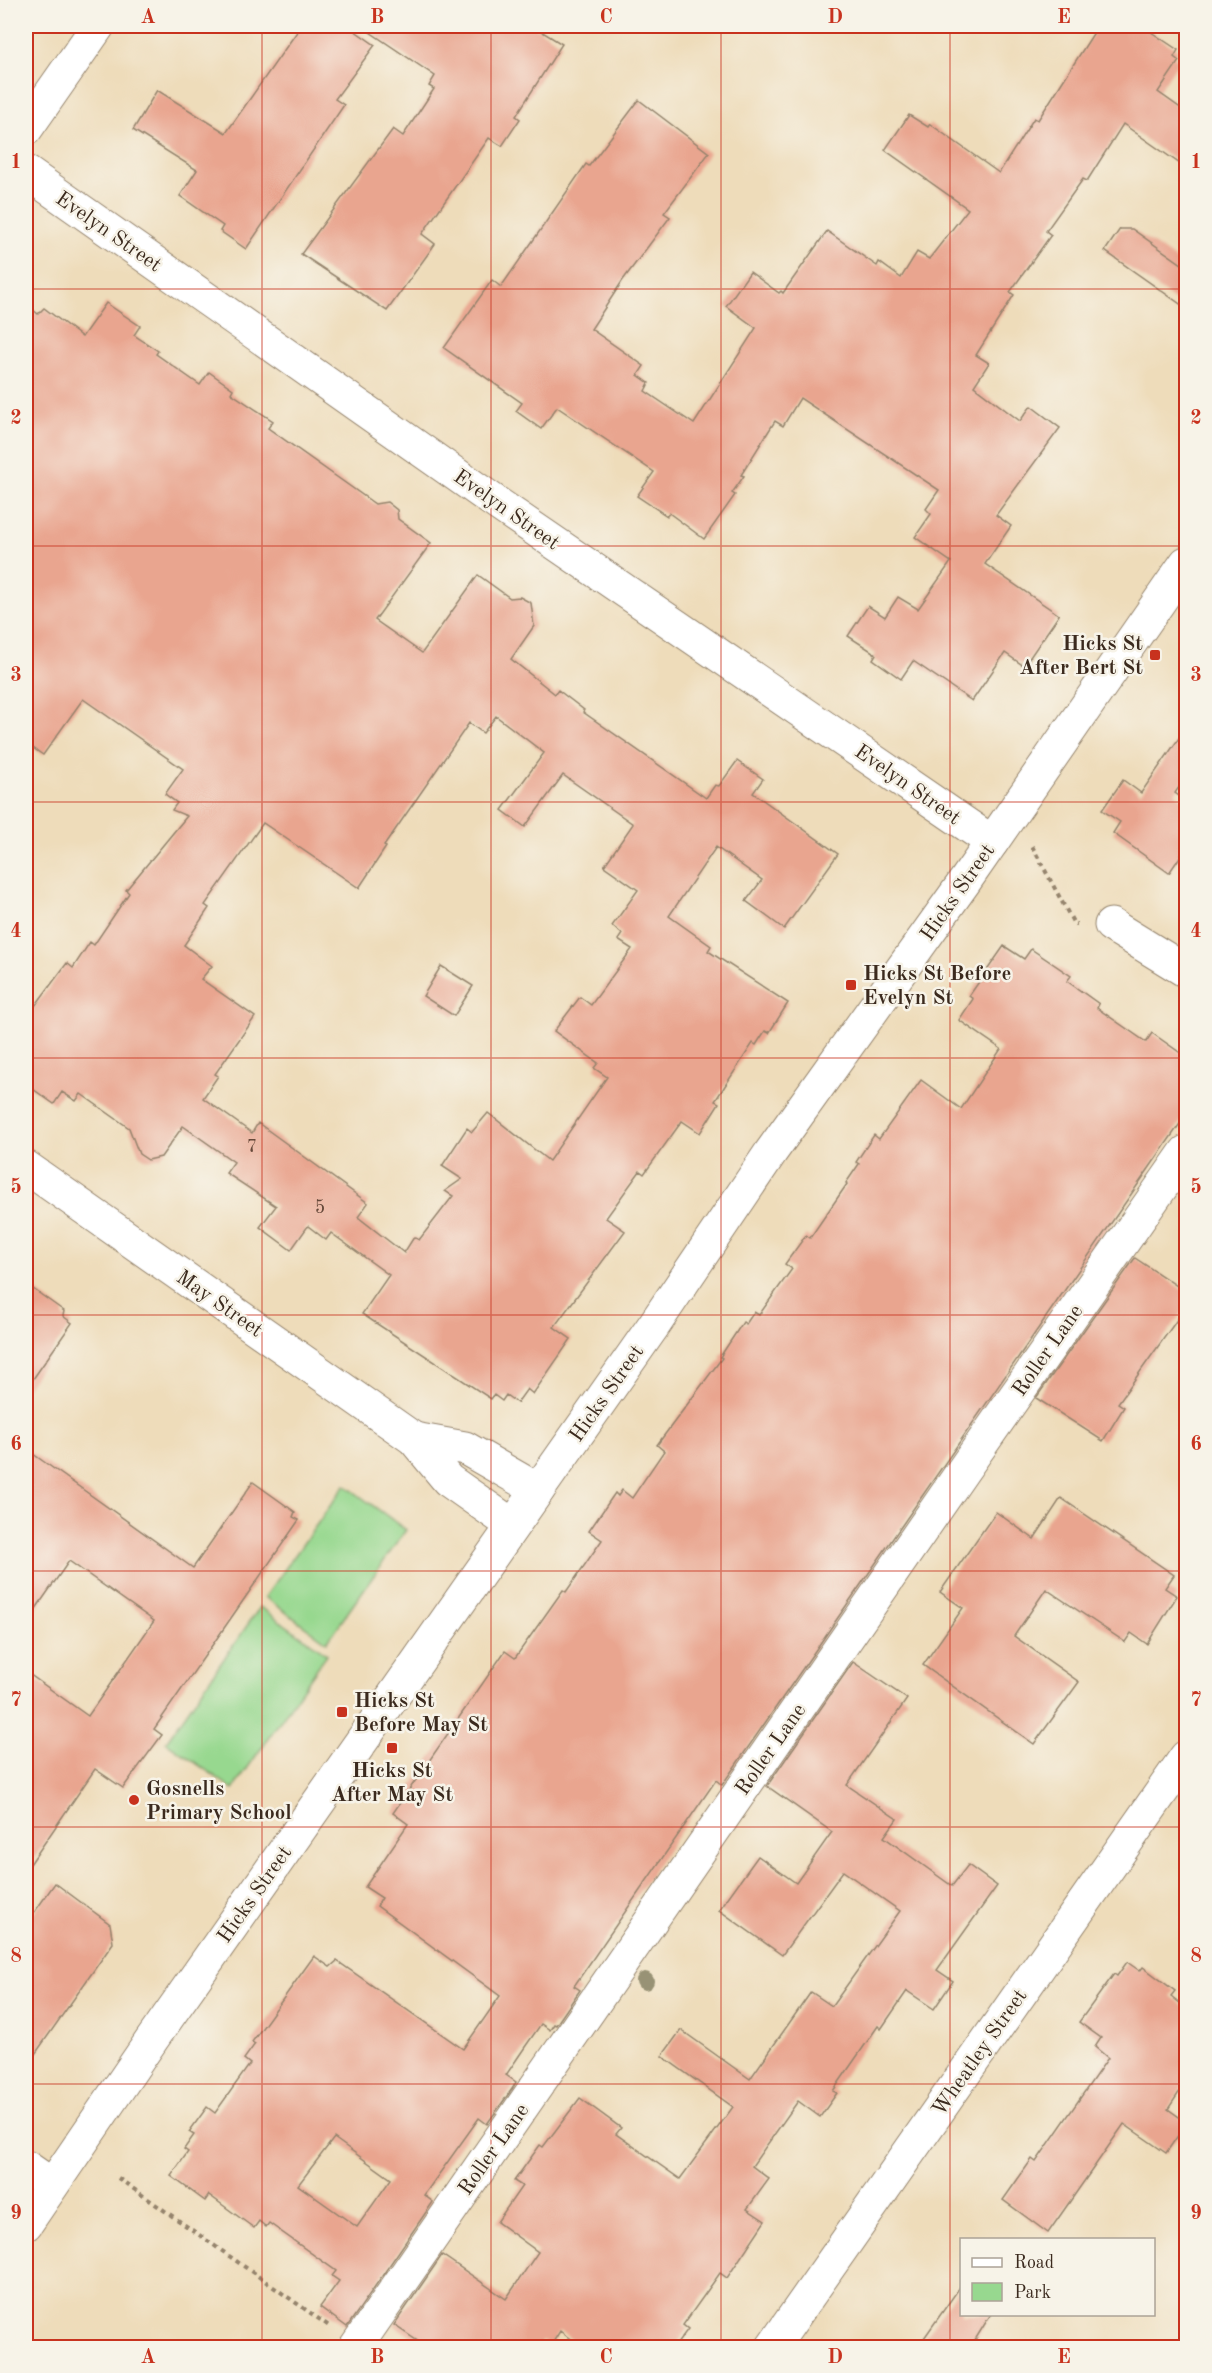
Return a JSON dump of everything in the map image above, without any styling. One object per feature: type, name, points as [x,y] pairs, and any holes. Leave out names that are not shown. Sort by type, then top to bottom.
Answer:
[{"type":"street","points":[[26,129],[98,26]]},
{"type":"street","name":"Evelyn Street","points":[[26,172],[498,504],[992,842]]},
{"type":"street","name":"Hicks Street","points":[[26,2224],[647,1335],[771,1152],[992,842],[1186,563]]},
{"type":"street","points":[[1111,925],[1186,971]]},
{"type":"street","name":"Roller Lane","points":[[347,2340],[1186,1152]]},
{"type":"street","name":"May Street","points":[[26,1167],[414,1439],[448,1480],[512,1526]]},
{"type":"street","name":"May Street","points":[[414,1439],[465,1448],[538,1490]]},
{"type":"street","name":"Wheatley Street","points":[[772,2348],[1186,1756]]},
{"type":"street","points":[[26,2167],[52,2185]]},
{"type":"path","points":[[1029,838],[1074,924],[1111,925]]},
{"type":"path","points":[[118,2178],[347,2340]]},
{"type":"green space","points":[[345,1485],[406,1530],[327,1642],[265,1597]]},
{"type":"green space","points":[[260,1607],[327,1654],[233,1789],[166,1742]]},
{"type":"building","points":[[301,26],[348,26],[375,45],[335,99],[344,105],[246,249],[220,231],[223,226],[180,196],[197,170],[133,130],[157,90],[226,133]]},
{"type":"building","points":[[361,26],[533,26],[562,44],[516,116],[520,119],[502,146],[489,138],[422,234],[435,244],[387,311],[301,254],[393,129],[403,136],[434,89],[429,86],[435,76]]},
{"type":"building","points":[[1098,26],[1142,26],[1178,50],[1174,57],[1179,61],[1158,92],[1186,112],[1186,168],[1123,124],[1087,181],[1083,179],[1046,231],[1051,235],[1010,292],[1014,295],[976,355],[989,363],[974,386],[1020,421],[1031,406],[1060,428],[996,515],[1011,526],[985,564],[1059,615],[1024,666],[1005,653],[972,701],[913,661],[901,679],[873,659],[876,654],[848,636],[868,606],[885,617],[898,597],[918,609],[951,562],[915,537],[931,514],[926,509],[939,490],[800,398],[783,426],[775,421],[741,475],[744,476],[732,493],[735,495],[704,539],[669,513],[667,516],[637,496],[654,472],[557,407],[541,429],[516,411],[522,403],[444,348],[492,280],[501,287],[586,164],[589,166],[639,100],[709,153],[664,213],[670,217],[623,280],[591,329],[644,366],[638,375],[649,383],[645,391],[694,424],[756,328],[726,306],[750,272],[779,293],[781,291],[783,293],[827,231],[877,266],[879,262],[901,278],[917,252],[929,259],[968,209],[885,150],[909,115],[928,127],[930,124],[999,173],[1034,118],[1038,120]]},
{"type":"building","points":[[1120,229],[1132,229],[1186,267],[1186,308],[1105,251]]},
{"type":"building","points":[[106,303],[140,326],[134,335],[158,351],[156,354],[200,385],[209,372],[233,389],[231,393],[273,421],[268,428],[375,504],[387,502],[397,510],[398,519],[431,543],[375,620],[422,653],[478,575],[510,598],[520,597],[531,603],[534,626],[511,659],[555,694],[558,690],[584,710],[583,712],[706,798],[715,785],[719,786],[737,761],[763,779],[753,793],[838,854],[784,929],[746,901],[762,880],[716,847],[669,916],[711,946],[708,951],[788,1003],[769,1033],[765,1031],[756,1045],[753,1043],[715,1101],[719,1103],[700,1133],[682,1121],[644,1174],[640,1171],[606,1218],[625,1231],[554,1327],[571,1339],[533,1394],[527,1389],[517,1403],[506,1395],[502,1401],[494,1395],[491,1399],[362,1314],[389,1275],[331,1233],[326,1240],[308,1226],[291,1250],[260,1227],[276,1206],[226,1173],[234,1162],[183,1126],[161,1157],[148,1160],[139,1154],[129,1128],[81,1094],[76,1101],[62,1092],[54,1104],[26,1084],[26,1018],[67,963],[73,968],[90,942],[94,945],[129,893],[126,890],[187,816],[172,810],[177,803],[165,794],[183,769],[83,699],[43,755],[26,743],[26,304],[38,314],[44,308],[82,337]],"holes":[[[496,716],[544,753],[502,810],[525,827],[563,775],[633,824],[604,866],[638,890],[612,926],[622,934],[618,940],[632,949],[591,1005],[580,997],[554,1031],[598,1063],[594,1068],[607,1077],[549,1161],[488,1113],[472,1132],[467,1128],[442,1166],[462,1179],[445,1191],[453,1196],[419,1240],[414,1237],[404,1253],[358,1217],[368,1203],[258,1123],[252,1133],[203,1098],[218,1076],[215,1074],[255,1017],[201,979],[212,966],[184,945],[209,908],[205,905],[263,823],[359,888],[386,847],[384,846],[469,723],[483,733]]]},
{"type":"building","points":[[1186,728],[1186,777],[1175,793],[1186,801],[1186,848],[1169,873],[1113,833],[1120,822],[1102,810],[1123,780],[1141,793]]},
{"type":"building","points":[[1004,946],[1024,959],[1031,949],[1071,976],[1067,981],[1099,1004],[1097,1008],[1146,1042],[1152,1033],[1186,1057],[1186,1115],[722,1785],[716,1780],[574,1986],[580,1990],[556,2025],[554,2024],[550,2030],[541,2024],[525,2047],[506,2075],[516,2082],[512,2089],[487,2124],[479,2118],[424,2195],[433,2202],[347,2327],[320,2307],[339,2281],[332,2276],[336,2271],[269,2223],[266,2227],[259,2221],[254,2228],[209,2195],[205,2201],[171,2176],[188,2152],[184,2149],[194,2135],[189,2132],[207,2107],[215,2113],[250,2064],[244,2059],[255,2044],[252,2042],[314,1956],[330,1967],[337,1961],[463,2049],[500,1996],[377,1906],[382,1898],[365,1887],[408,1824],[393,1813],[505,1651],[515,1658],[563,1590],[566,1592],[602,1540],[589,1531],[615,1493],[618,1496],[622,1490],[632,1498],[664,1451],[657,1445],[722,1358],[720,1357],[743,1322],[746,1324],[754,1312],[759,1315],[792,1269],[785,1264],[806,1235],[810,1238],[847,1184],[859,1164],[856,1162],[874,1135],[879,1139],[921,1080],[961,1109],[1001,1049],[959,1020],[973,999],[969,996]],"holes":[[[334,2138],[391,2179],[357,2227],[298,2185]]]},
{"type":"building","points":[[441,966],[473,986],[454,1016],[423,996]]},
{"type":"building","points":[[1135,1258],[1186,1292],[1186,1307],[1118,1403],[1124,1407],[1103,1441],[1036,1398]]},
{"type":"building","points":[[26,1284],[64,1311],[63,1316],[72,1323],[26,1389]]},
{"type":"building","points":[[26,1449],[193,1568],[253,1482],[295,1512],[293,1517],[299,1520],[154,1729],[162,1735],[123,1788],[95,1769],[26,1870],[26,1672],[88,1716],[154,1621],[69,1561],[26,1623]]},
{"type":"building","points":[[1061,1498],[1174,1575],[1165,1588],[1177,1596],[1147,1644],[1131,1633],[1125,1642],[1046,1589],[1014,1636],[1079,1682],[1034,1744],[923,1665],[963,1608],[940,1592],[996,1512],[1034,1539]]},
{"type":"building","points":[[853,1662],[907,1699],[847,1785],[897,1819],[884,1837],[952,1886],[968,1865],[997,1886],[937,1970],[953,1981],[934,2009],[907,1991],[881,2029],[878,2026],[833,2091],[837,2093],[820,2117],[798,2101],[752,2166],[769,2179],[747,2209],[765,2221],[727,2278],[720,2273],[683,2325],[688,2329],[674,2348],[582,2348],[560,2331],[550,2347],[542,2341],[538,2348],[428,2348],[394,2325],[442,2255],[506,2299],[538,2252],[497,2222],[522,2186],[514,2181],[540,2145],[543,2147],[580,2098],[621,2128],[616,2134],[680,2179],[733,2107],[662,2056],[681,2030],[750,2079],[811,1992],[832,2006],[900,1911],[843,1871],[782,1955],[719,1910],[758,1856],[796,1883],[832,1832],[767,1786]]},
{"type":"building","points":[[55,1883],[110,1924],[113,1943],[26,2067],[26,1924]]},
{"type":"building","points":[[1127,1962],[1140,1971],[1143,1967],[1175,1991],[1171,1996],[1186,2008],[1186,2082],[1168,2109],[1186,2124],[1166,2153],[1124,2124],[1048,2233],[1003,2200],[1032,2159],[1036,2162],[1108,2058],[1095,2047],[1101,2038],[1079,2022],[1114,1974],[1117,1976]]},
{"type":"building","points":[[960,2287],[960,2316],[990,2316],[970,2348],[917,2348]]},
{"type":"place","name":"Hicks St After Bert St","points":[[1155,655]]},
{"type":"place","name":"Hicks St Before Evelyn St","points":[[851,985]]},
{"type":"place","name":"Hicks St Before May St","points":[[342,1712]]},
{"type":"place","name":"Hicks St After May St","points":[[392,1748]]},
{"type":"place","name":"Gosnells Primary School","points":[[134,1800]]}]
